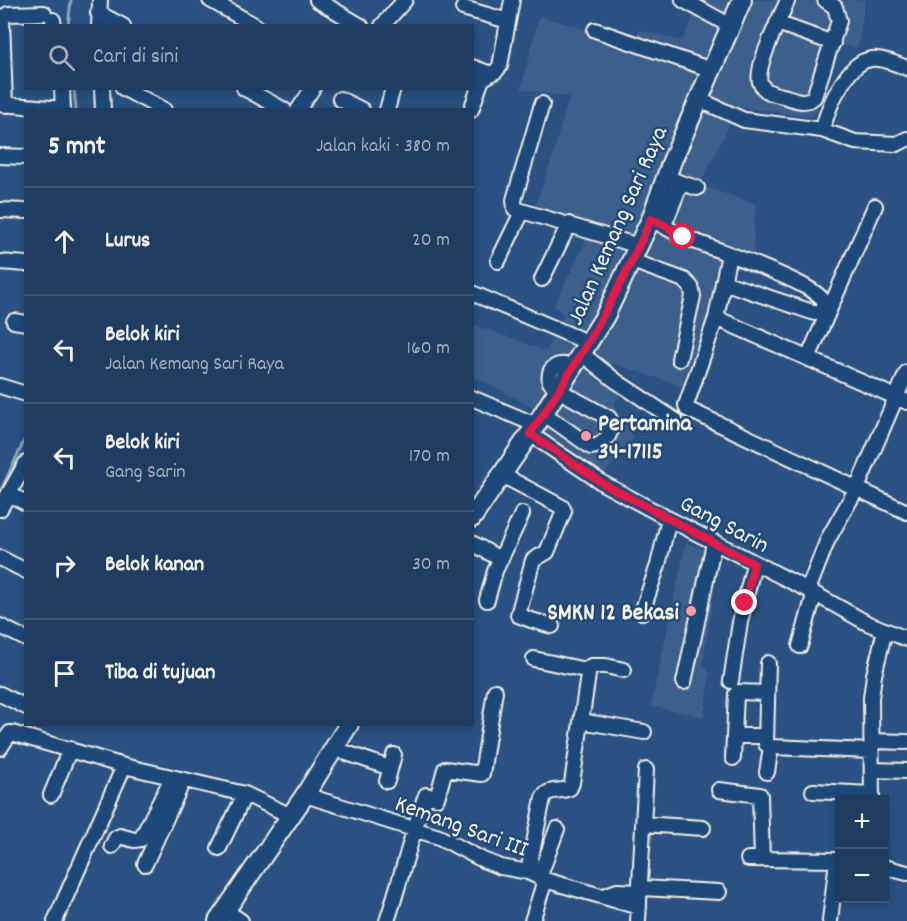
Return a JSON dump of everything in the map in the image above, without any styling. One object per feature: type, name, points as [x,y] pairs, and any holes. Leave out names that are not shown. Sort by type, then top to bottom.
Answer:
[{"type":"main road","name":"Jalan Kemang Sari Raya","points":[[474,515],[582,355],[636,254],[657,222],[674,180],[700,100],[742,0]]},
{"type":"main road","points":[[228,918],[348,726]]},
{"type":"street","points":[[210,0],[252,24]]},
{"type":"street","points":[[317,0],[358,24]]},
{"type":"street","points":[[384,24],[405,0]]},
{"type":"street","points":[[472,108],[482,79],[500,66],[512,0]]},
{"type":"street","points":[[683,0],[730,26]]},
{"type":"street","points":[[786,1],[759,73],[761,85],[767,91],[802,102],[814,97],[839,21],[835,7],[825,0]]},
{"type":"street","points":[[463,8],[508,21]]},
{"type":"street","points":[[99,13],[119,24]]},
{"type":"street","points":[[50,20],[8,14],[2,18],[3,104],[51,108]]},
{"type":"street","points":[[777,23],[833,43]]},
{"type":"street","points":[[595,30],[712,70]]},
{"type":"street","points":[[822,130],[831,99],[854,65],[863,60],[879,59],[888,60],[907,68]]},
{"type":"street","points":[[474,68],[491,74]]},
{"type":"street","points":[[62,90],[63,108]]},
{"type":"street","points":[[102,90],[103,108]]},
{"type":"street","points":[[127,90],[160,108]]},
{"type":"street","points":[[248,90],[280,108]]},
{"type":"street","points":[[299,108],[312,90]]},
{"type":"street","points":[[388,108],[392,90]]},
{"type":"street","points":[[340,99],[358,108]]},
{"type":"street","points":[[700,100],[744,120],[822,130],[855,142],[897,144],[907,139]]},
{"type":"street","points":[[542,104],[513,205],[514,209],[570,224],[636,254],[684,280],[691,287],[693,296],[679,359]]},
{"type":"street","points":[[0,156],[24,157]]},
{"type":"street","points":[[674,180],[697,188]]},
{"type":"street","points":[[808,358],[875,206]]},
{"type":"street","points":[[0,210],[24,211]]},
{"type":"street","points":[[498,261],[522,212]]},
{"type":"street","points":[[657,222],[683,237],[793,280],[823,297],[824,308],[819,313],[815,313],[723,282]]},
{"type":"street","points":[[542,279],[570,224]]},
{"type":"street","points":[[729,254],[716,318],[686,405],[687,409],[907,512]]},
{"type":"street","points":[[0,262],[24,264]]},
{"type":"street","points":[[783,303],[793,280]]},
{"type":"street","points":[[474,294],[582,355],[616,381],[675,420]]},
{"type":"street","points":[[716,318],[901,399]]},
{"type":"street","points":[[800,646],[811,593],[828,539],[857,488],[901,399],[907,372]]},
{"type":"street","points":[[0,386],[24,393]]},
{"type":"street","points":[[474,399],[591,447],[600,444],[609,435],[612,424],[609,418],[558,390]]},
{"type":"street","name":"Gang Sarin","points":[[536,424],[604,484],[867,623],[907,639]]},
{"type":"street","points":[[0,509],[24,467]]},
{"type":"street","points":[[502,475],[562,507],[564,511],[548,552],[532,560],[518,615],[552,626]]},
{"type":"street","points":[[9,494],[24,502]]},
{"type":"street","points":[[487,600],[500,559],[522,514]]},
{"type":"street","points":[[642,612],[658,565],[669,519]]},
{"type":"street","points":[[684,682],[714,543]]},
{"type":"street","points":[[474,544],[500,559]]},
{"type":"street","points":[[0,558],[24,570]]},
{"type":"street","points":[[731,681],[740,622],[754,564]]},
{"type":"street","points":[[0,626],[24,638]]},
{"type":"street","points":[[872,795],[871,698],[885,630]]},
{"type":"street","points":[[534,659],[586,670]]},
{"type":"street","points":[[767,772],[768,663]]},
{"type":"street","points":[[586,670],[591,666],[606,666],[624,670]]},
{"type":"street","points":[[532,921],[538,877],[543,798],[546,793],[570,788],[572,783],[588,675],[586,670]]},
{"type":"street","points":[[387,921],[426,795],[437,798],[445,769],[482,774],[495,691]]},
{"type":"street","points":[[733,758],[736,694],[739,692],[766,693]]},
{"type":"street","points":[[0,694],[24,706]]},
{"type":"street","points":[[581,722],[644,732]]},
{"type":"street","points":[[0,748],[10,733],[177,780],[245,794],[291,816]]},
{"type":"street","points":[[734,736],[768,741],[872,746],[907,742]]},
{"type":"street","points":[[51,795],[70,749]]},
{"type":"street","points":[[335,749],[390,768]]},
{"type":"street","points":[[55,921],[124,766]]},
{"type":"street","points":[[639,914],[646,770]]},
{"type":"street","points":[[872,770],[907,771]]},
{"type":"street","points":[[112,846],[118,837],[141,839],[177,780]]},
{"type":"street","points":[[146,864],[177,780]]},
{"type":"street","points":[[719,790],[760,795],[762,801],[755,859],[835,860]]},
{"type":"street","points":[[813,791],[852,795]]},
{"type":"street","points":[[219,848],[245,794]]},
{"type":"street","name":"Kemang Sari III","points":[[305,795],[414,828],[439,837],[501,867],[604,896],[639,914]]},
{"type":"street","points":[[643,824],[703,828]]},
{"type":"street","points":[[538,877],[557,829]]},
{"type":"street","points":[[889,868],[907,873]]},
{"type":"street","points":[[830,921],[835,883]]},
{"type":"street","name":"Kemang Sari III","points":[[604,896],[617,891],[641,890],[719,892]]},
{"type":"shaded area","points":[[701,0],[865,0],[858,47],[842,45],[813,117],[738,107],[700,185],[755,204],[753,252],[724,259],[690,389],[612,363],[608,378],[622,389],[614,406],[634,438],[597,483],[519,434],[536,409],[474,377],[474,325],[546,351],[564,314],[554,306],[590,233],[533,213],[552,158],[569,97],[521,89],[539,16],[634,43],[639,30],[682,41]]},
{"type":"shaded area","name":"SMKN 12 Bekasi","points":[[686,542],[719,557],[703,664],[710,673],[704,717],[651,706]]},
{"type":"waterway","points":[[68,24],[71,0]]},
{"type":"waterway","points":[[74,90],[76,108]]},
{"type":"waterway","points":[[0,492],[24,441]]},
{"type":"place","name":"Pertamina 34-17115","points":[[586,436]]},
{"type":"place","name":"SMKN 12 Bekasi","points":[[691,611]]},
{"type":"route","points":[[683,237],[651,219],[605,316],[530,434],[604,484],[754,564],[745,603]]}]
